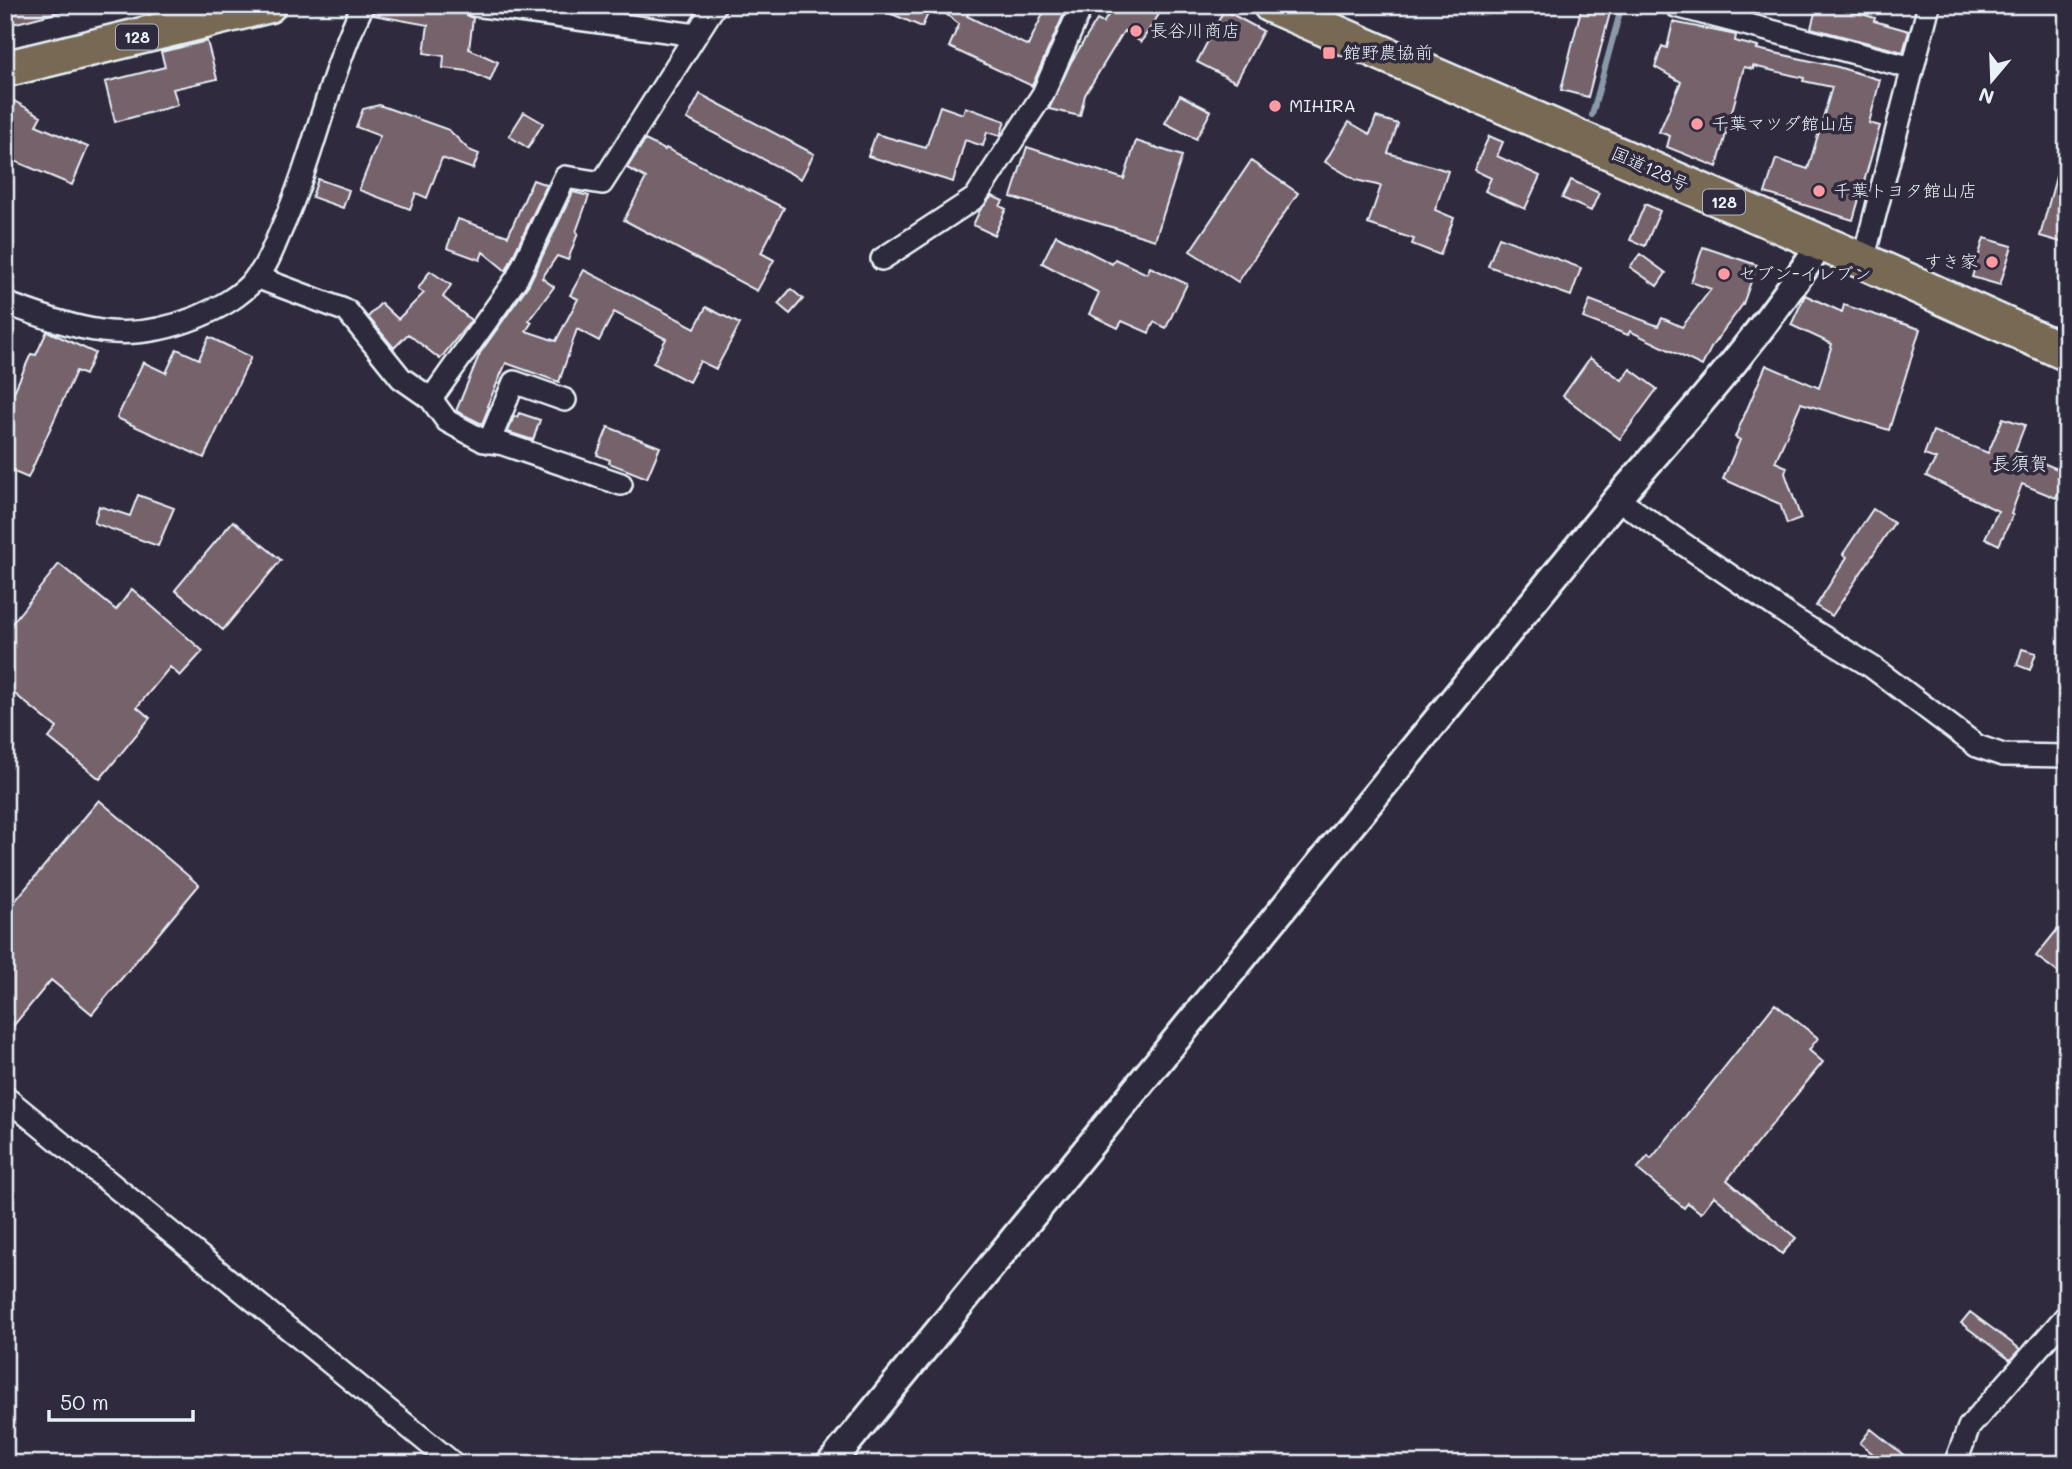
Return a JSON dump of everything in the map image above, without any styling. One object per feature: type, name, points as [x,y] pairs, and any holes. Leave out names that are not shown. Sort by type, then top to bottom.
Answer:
[{"type":"highway","name":"128","points":[[5,69],[268,5]]},
{"type":"highway","name":"国道128号","points":[[1291,9],[2067,353]]},
{"type":"street","points":[[5,303],[54,320],[125,334],[167,328],[218,308],[237,297],[257,277],[287,217],[304,173],[346,38],[363,5]]},
{"type":"street","points":[[474,5],[696,35]]},
{"type":"street","points":[[431,399],[517,278],[565,177],[602,183],[715,5]]},
{"type":"street","points":[[882,258],[975,198],[1043,94],[1082,5]]},
{"type":"street","points":[[1863,261],[1929,5]]},
{"type":"street","points":[[1676,6],[1912,68]]},
{"type":"street","points":[[830,1464],[1617,499],[1715,385],[1791,289],[1821,243]]},
{"type":"street","points":[[257,277],[347,312],[401,378],[431,399],[447,421],[489,442],[503,444],[621,484]]},
{"type":"street","points":[[489,442],[514,382],[565,400]]},
{"type":"street","points":[[1617,499],[1794,619],[1872,667],[1977,746],[2003,755],[2067,756]]},
{"type":"street","points":[[5,1097],[454,1464]]},
{"type":"street","points":[[1955,1464],[1969,1427],[2067,1315]]},
{"type":"building","points":[[5,5],[66,5],[67,10],[5,26]]},
{"type":"building","points":[[376,5],[420,5],[462,11],[473,18],[469,49],[498,62],[490,81],[468,71],[443,68],[444,56],[424,53],[428,25],[373,15]]},
{"type":"building","points":[[871,5],[932,5],[922,27]]},
{"type":"building","points":[[934,5],[972,5],[967,16],[1028,46],[1047,5],[1068,5],[1032,86],[949,47],[959,24]]},
{"type":"building","points":[[1115,5],[1165,5],[1141,42],[1124,31],[1085,95],[1080,116],[1049,109],[1071,62],[1097,20],[1103,23]]},
{"type":"building","points":[[1582,5],[1612,5],[1588,97],[1561,90]]},
{"type":"building","points":[[1817,5],[1842,8],[1909,31],[1903,52],[1811,28]]},
{"type":"building","points":[[1224,10],[1263,31],[1236,82],[1197,62]]},
{"type":"building","points":[[1673,22],[1736,35],[1735,41],[1758,47],[1757,49],[1838,67],[1880,80],[1869,123],[1880,126],[1853,220],[1765,193],[1776,159],[1808,169],[1832,87],[1753,66],[1753,69],[1744,67],[1717,167],[1667,147],[1670,136],[1659,132],[1681,82],[1655,67],[1662,46],[1667,48]]},
{"type":"building","points":[[207,41],[217,79],[173,89],[178,105],[115,122],[105,82],[165,67],[161,52]]},
{"type":"building","points":[[700,94],[814,154],[801,179],[687,119]]},
{"type":"building","points":[[1180,95],[1211,111],[1196,139],[1165,123]]},
{"type":"building","points":[[5,96],[41,116],[36,125],[88,147],[72,185],[5,157]]},
{"type":"building","points":[[379,105],[449,130],[469,150],[479,154],[473,169],[442,158],[427,198],[416,193],[410,209],[359,190],[380,136],[356,127],[363,109]]},
{"type":"building","points":[[940,106],[963,114],[965,107],[1005,121],[1000,136],[987,132],[983,146],[965,140],[953,182],[868,156],[876,134],[926,148]]},
{"type":"building","points":[[524,112],[543,123],[528,148],[509,136]]},
{"type":"building","points":[[1376,117],[1398,124],[1388,153],[1448,171],[1435,210],[1454,218],[1440,255],[1412,244],[1414,239],[1368,224],[1381,186],[1356,180],[1325,162],[1349,122],[1370,134]]},
{"type":"building","points":[[1489,136],[1503,142],[1497,156],[1540,176],[1525,209],[1485,191],[1491,178],[1474,170]]},
{"type":"building","points":[[645,140],[784,208],[761,253],[774,260],[757,291],[624,220],[646,178],[627,168]]},
{"type":"building","points":[[1136,141],[1182,156],[1155,240],[1011,197],[1027,147],[1124,179]]},
{"type":"building","points":[[2062,155],[2067,156],[2067,244],[2040,236]]},
{"type":"building","points":[[1251,161],[1298,193],[1238,282],[1190,251]]},
{"type":"building","points":[[318,179],[349,190],[343,208],[312,197]]},
{"type":"building","points":[[533,180],[547,185],[506,271],[483,252],[480,260],[447,248],[458,219],[508,236]]},
{"type":"building","points":[[1571,180],[1599,193],[1591,211],[1562,198]]},
{"type":"building","points":[[573,192],[589,196],[576,232],[578,233],[568,260],[557,256],[542,278],[554,287],[529,320],[532,322],[526,331],[556,341],[578,299],[570,295],[584,270],[695,328],[706,307],[740,324],[716,369],[700,361],[689,382],[653,363],[666,339],[614,312],[599,341],[577,329],[559,382],[506,363],[482,424],[456,411],[480,353],[529,284]]},
{"type":"building","points":[[992,196],[1003,201],[1000,206],[1006,209],[994,235],[973,225],[980,210]]},
{"type":"building","points":[[1645,204],[1660,211],[1645,246],[1630,240]]},
{"type":"building","points":[[1056,235],[1112,264],[1115,259],[1147,274],[1150,267],[1187,284],[1166,328],[1154,322],[1149,333],[1122,321],[1118,328],[1089,314],[1099,293],[1042,263]]},
{"type":"building","points":[[1499,237],[1581,268],[1571,296],[1488,266]]},
{"type":"building","name":"すき家","points":[[1984,238],[2012,246],[2000,285],[1972,277]]},
{"type":"building","points":[[1703,247],[1757,265],[1743,304],[1712,346],[1702,366],[1630,331],[1628,335],[1583,318],[1590,300],[1658,326],[1662,318],[1682,327],[1711,289],[1691,282]]},
{"type":"building","points":[[1640,254],[1666,273],[1657,286],[1630,267]]},
{"type":"building","points":[[430,271],[451,285],[443,297],[471,320],[440,359],[408,334],[394,348],[368,317],[381,303],[398,319],[424,293],[418,289]]},
{"type":"building","points":[[791,289],[803,299],[790,314],[778,304]]},
{"type":"building","points":[[1805,295],[1842,312],[1844,305],[1920,329],[1889,430],[1801,403],[1775,462],[1787,467],[1785,473],[1801,519],[1787,524],[1780,504],[1723,479],[1740,440],[1735,437],[1766,365],[1819,388],[1832,344],[1791,325]]},
{"type":"building","points":[[47,331],[95,353],[85,375],[76,371],[28,478],[5,468],[5,412],[31,354],[36,355]]},
{"type":"building","points":[[209,337],[251,357],[204,458],[117,418],[143,362],[166,373],[177,349],[199,359]]},
{"type":"building","points":[[1590,358],[1622,380],[1630,369],[1657,389],[1620,439],[1563,396]]},
{"type":"building","points":[[519,413],[540,420],[533,440],[508,432],[514,416],[517,417]]},
{"type":"building","points":[[2003,418],[2025,425],[2015,451],[2067,473],[2056,498],[2022,484],[2011,514],[2013,515],[1999,545],[1985,538],[1998,511],[1926,476],[1936,459],[1924,455],[1933,431],[1988,453]]},
{"type":"building","points":[[608,427],[660,447],[647,478],[609,463],[610,460],[597,455]]},
{"type":"building","points":[[138,495],[174,508],[158,546],[94,523],[99,506],[130,516]]},
{"type":"building","points":[[1873,509],[1894,523],[1832,616],[1816,606],[1847,557],[1843,554]]},
{"type":"building","points":[[233,521],[281,560],[223,630],[175,590]]},
{"type":"building","points":[[59,564],[116,610],[132,589],[203,651],[180,676],[170,667],[137,707],[150,718],[100,779],[49,738],[57,728],[5,686],[5,632]]},
{"type":"building","points":[[2022,649],[2036,653],[2030,670],[2017,665]]},
{"type":"building","points":[[99,800],[199,885],[92,1014],[51,980],[5,1036],[5,913]]},
{"type":"building","points":[[2057,930],[2067,938],[2067,979],[2036,956]]},
{"type":"building","points":[[1775,1004],[1818,1038],[1809,1050],[1823,1062],[1727,1180],[1796,1238],[1782,1254],[1714,1196],[1701,1213],[1688,1203],[1684,1208],[1637,1169],[1648,1156],[1651,1159]]},
{"type":"building","points":[[1970,1312],[2020,1349],[2010,1360],[1961,1323]]},
{"type":"building","points":[[1871,1429],[1915,1464],[1885,1464],[1860,1443]]},
{"type":"waterway","points":[[1592,115],[1622,5]]},
{"type":"place","name":"長谷川商店","points":[[1136,31]]},
{"type":"place","name":"館野農協前","points":[[1329,53]]},
{"type":"place","name":"MIHIRA","points":[[1275,106]]},
{"type":"place","name":"千葉マツダ館山店","points":[[1697,124]]},
{"type":"place","name":"千葉トヨタ館山店","points":[[1819,191]]},
{"type":"place","name":"すき家","points":[[1992,262]]},
{"type":"place","name":"セブン-イレブン","points":[[1724,274]]},
{"type":"district","name":"長須賀","points":[[2020,463]]}]
